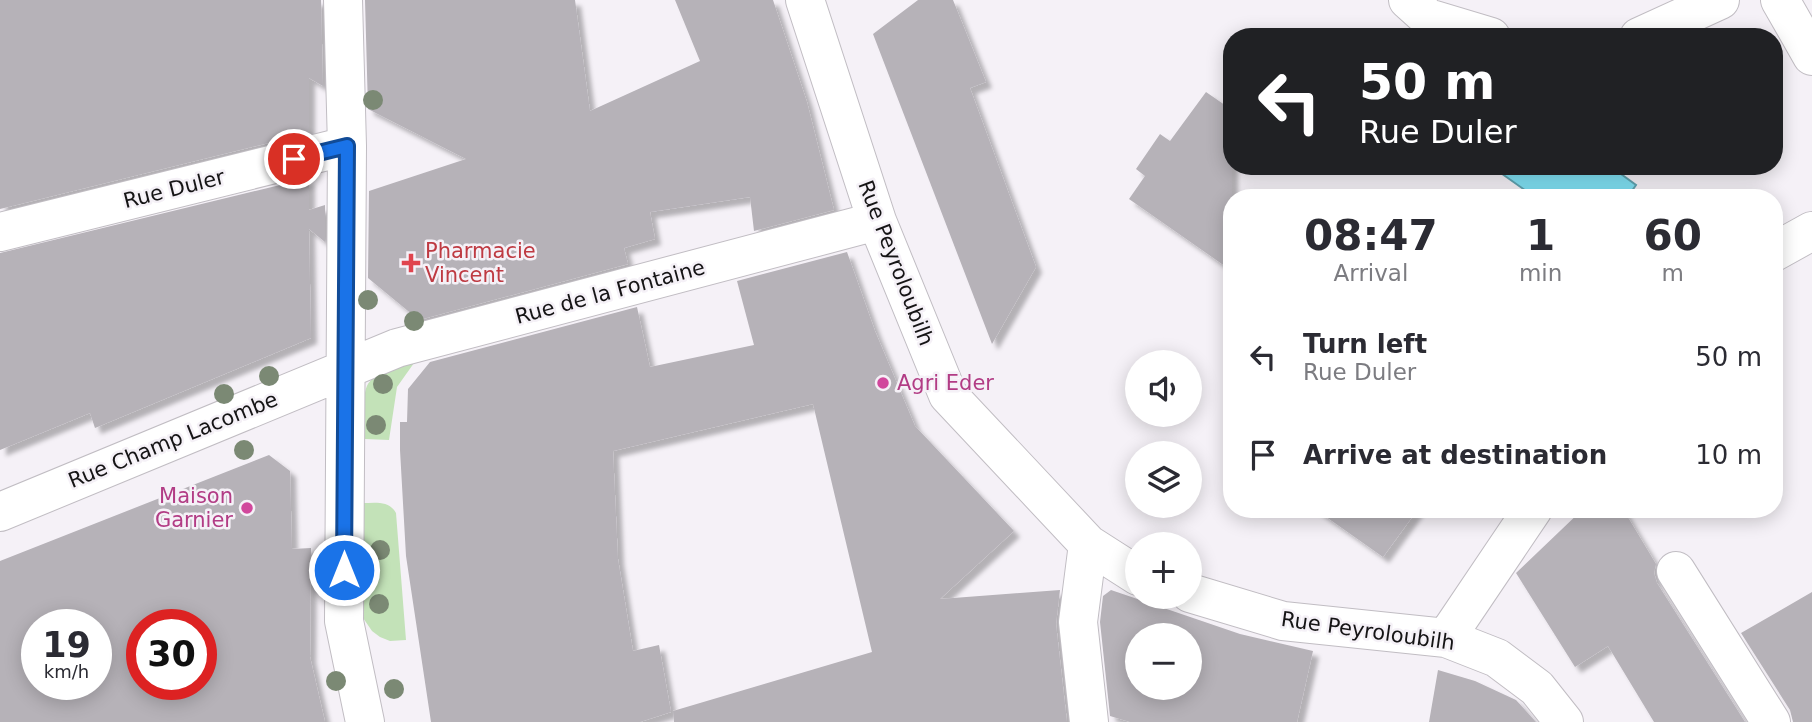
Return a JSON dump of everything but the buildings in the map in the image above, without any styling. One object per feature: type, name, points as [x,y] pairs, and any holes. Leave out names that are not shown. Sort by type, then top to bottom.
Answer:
[{"type":"street","points":[[343,0],[347,146],[344,621],[364,713]]},
{"type":"street","name":"Rue Peyroloubilh","points":[[805,0],[877,221],[948,395],[1088,544],[1125,568]]},
{"type":"street","points":[[1659,28],[1720,0]]},
{"type":"street","points":[[1780,0],[1812,56]]},
{"type":"street","points":[[1418,9],[1468,28]]},
{"type":"street","name":"Rue Duler","points":[[0,232],[347,146]]},
{"type":"street","name":"Rue de la Fontaine","points":[[346,369],[397,348],[877,221]]},
{"type":"street","points":[[1783,247],[1812,231]]},
{"type":"street","name":"Rue Champ Lacombe","points":[[0,512],[346,369]]},
{"type":"street","points":[[1446,638],[1527,518]]},
{"type":"street","points":[[1088,544],[1079,622],[1089,722]]},
{"type":"street","points":[[1676,570],[1771,722]]},
{"type":"street","name":"Rue Peyroloubilh","points":[[1202,597],[1283,621],[1446,638],[1497,658],[1537,688],[1564,722]]},
{"type":"green space","points":[[414,363],[397,387],[389,440],[365,439],[364,405],[367,385],[381,373]]},
{"type":"green space","points":[[362,503],[386,504],[396,513],[406,640],[390,641],[380,637],[372,631],[359,612]]},
{"type":"water","points":[[1504,175],[1622,175],[1636,185],[1633,189],[1523,189]]},
{"type":"place","name":"Pharmacie Vincent","points":[[411,263]]},
{"type":"place","name":"Agri Eder","points":[[883,383]]},
{"type":"place","name":"Maison Garnier","points":[[247,508]]},
{"type":"route","points":[[294,159],[347,146],[344,570]]}]
